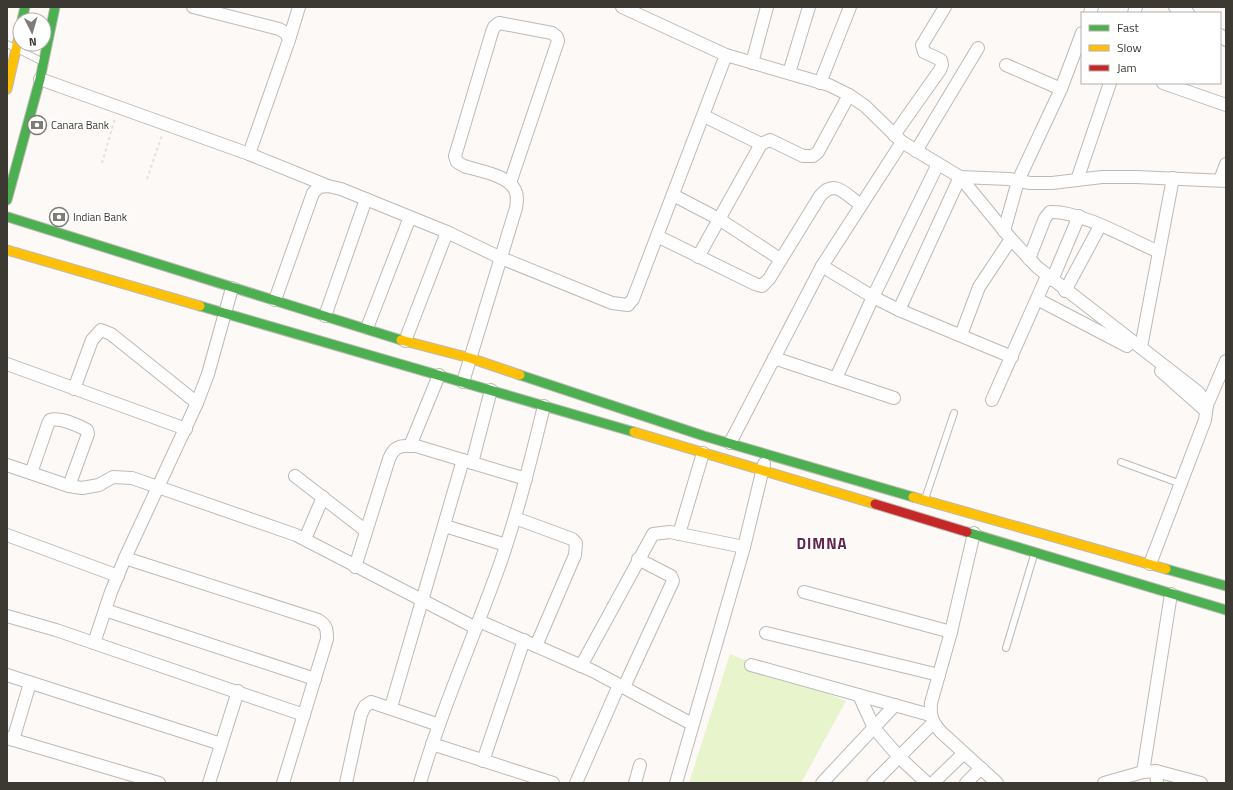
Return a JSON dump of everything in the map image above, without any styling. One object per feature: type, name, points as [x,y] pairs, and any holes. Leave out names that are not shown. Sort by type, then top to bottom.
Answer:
[{"type":"main road","points":[[7,200],[40,79],[55,7]]},
{"type":"main road","points":[[7,89],[16,52]]},
{"type":"main road","points":[[8,219],[367,328],[405,341],[470,358],[767,455],[1150,564],[1221,595],[1226,610]]},
{"type":"main road","points":[[7,250],[763,470],[1172,594],[1221,595]]},
{"type":"street","points":[[193,7],[279,29],[286,33],[289,40]]},
{"type":"street","points":[[249,154],[300,7]]},
{"type":"street","points":[[622,7],[726,55],[820,82],[849,95],[865,106],[898,138],[916,151],[960,177],[1029,259],[1065,291],[1185,380],[1198,392],[1207,409]]},
{"type":"street","points":[[752,63],[767,7]]},
{"type":"street","points":[[788,74],[809,7]]},
{"type":"street","points":[[820,82],[850,7]]},
{"type":"street","points":[[730,443],[822,266],[861,205],[898,138],[940,70],[942,65],[941,60],[924,52],[922,45],[945,7]]},
{"type":"street","points":[[463,382],[501,258],[517,197],[510,182],[464,166],[457,162],[455,156],[492,32],[494,27],[500,23],[552,33],[557,37],[558,41],[510,182]]},
{"type":"street","points":[[961,335],[979,287],[1008,235],[1018,180],[1061,89],[1078,57],[1081,39]]},
{"type":"street","points":[[916,151],[978,48]]},
{"type":"street","points":[[40,79],[249,154],[328,186],[341,189],[447,232],[501,258],[612,304],[628,305],[633,299],[726,55]]},
{"type":"street","points":[[1006,65],[1061,89]]},
{"type":"street","points":[[1076,180],[1110,84]]},
{"type":"street","points":[[1166,84],[1226,104]]},
{"type":"street","points":[[698,256],[761,144],[770,140],[803,156],[813,156],[818,152],[849,95]]},
{"type":"street","points":[[704,116],[761,144]]},
{"type":"street","points":[[836,378],[873,297],[938,164]]},
{"type":"street","points":[[960,177],[1052,183],[1102,177],[1173,178],[1223,181],[1226,164]]},
{"type":"street","points":[[899,310],[960,177]]},
{"type":"street","points":[[1141,347],[1173,178]]},
{"type":"street","points":[[275,300],[313,193],[319,187],[328,186]]},
{"type":"street","points":[[657,236],[755,284],[762,286],[769,279],[780,259],[826,189],[832,186],[837,188],[861,205]]},
{"type":"street","points":[[673,195],[719,219],[780,259]]},
{"type":"street","points":[[325,316],[366,199]]},
{"type":"street","points":[[1029,259],[1045,218],[1050,212],[1059,211],[1079,216],[1159,252]]},
{"type":"street","points":[[992,400],[1037,299],[1050,278],[1079,216]]},
{"type":"street","points":[[367,328],[410,217]]},
{"type":"street","points":[[1065,291],[1100,226]]},
{"type":"street","points":[[405,341],[447,232]]},
{"type":"street","points":[[822,266],[873,297],[899,310],[1012,357]]},
{"type":"street","points":[[94,643],[125,558],[197,403],[208,374],[232,288]]},
{"type":"street","points":[[1037,299],[1115,338],[1134,350],[1207,409]]},
{"type":"street","points":[[74,389],[92,340],[101,330],[111,334],[197,403]]},
{"type":"street","points":[[774,358],[894,398]]},
{"type":"street","points":[[1150,564],[1206,420],[1207,409],[1226,361]]},
{"type":"street","points":[[7,364],[186,429]]},
{"type":"street","points":[[410,446],[439,375]]},
{"type":"street","points":[[391,707],[423,602],[444,526],[491,390]]},
{"type":"street","points":[[420,783],[432,744],[515,518],[544,406]]},
{"type":"street","points":[[32,473],[50,420],[59,420],[83,428],[87,430],[88,434],[69,486]]},
{"type":"street","points":[[355,567],[391,452],[397,447],[410,446],[526,479]]},
{"type":"street","points":[[679,534],[703,453]]},
{"type":"street","points":[[676,783],[744,547],[767,455]]},
{"type":"street","points":[[7,465],[69,486],[90,487],[99,485],[113,478],[123,477],[305,539],[423,602],[477,624],[524,640],[581,666],[692,724]]},
{"type":"street","points":[[295,476],[366,531]]},
{"type":"street","points":[[305,539],[323,497]]},
{"type":"street","points":[[515,518],[572,539],[576,543],[575,555],[536,646]]},
{"type":"street","points":[[444,526],[506,545]]},
{"type":"street","points":[[581,666],[653,534],[660,532],[679,534],[744,547]]},
{"type":"street","points":[[874,783],[900,757],[932,719],[931,703],[951,632],[974,534]]},
{"type":"street","points":[[7,535],[118,576]]},
{"type":"street","points":[[125,558],[318,620],[324,624],[327,630],[327,639],[283,783]]},
{"type":"street","points":[[576,783],[621,686],[673,581],[671,576],[638,559]]},
{"type":"street","points":[[804,592],[951,632]]},
{"type":"street","points":[[1143,772],[1172,594]]},
{"type":"street","points":[[105,610],[315,679]]},
{"type":"street","points":[[7,616],[238,691],[304,715]]},
{"type":"street","points":[[766,633],[939,675]]},
{"type":"street","points":[[483,761],[524,640]]},
{"type":"street","points":[[751,665],[895,705],[932,719],[964,753],[996,783]]},
{"type":"street","points":[[7,675],[221,744]]},
{"type":"street","points":[[30,683],[10,739],[123,778],[159,783]]},
{"type":"street","points":[[209,783],[238,691]]},
{"type":"street","points":[[859,695],[874,728],[900,757],[927,783]]},
{"type":"street","points":[[346,783],[361,714],[365,706],[371,702],[391,707],[439,725]]},
{"type":"street","points":[[822,783],[895,705]]},
{"type":"street","points":[[432,744],[552,783]]},
{"type":"street","points":[[933,783],[964,753]]},
{"type":"street","points":[[635,783],[640,765]]},
{"type":"street","points":[[966,783],[980,768]]},
{"type":"street","points":[[1104,783],[1143,772],[1156,777],[1201,783]]},
{"type":"lane","points":[[18,52],[43,62]]},
{"type":"lane","points":[[925,499],[954,413]]},
{"type":"lane","points":[[1121,462],[1181,484]]},
{"type":"lane","points":[[1006,648],[1035,552]]},
{"type":"path","points":[[102,163],[119,107]]},
{"type":"path","points":[[147,179],[164,130]]},
{"type":"green space","points":[[730,654],[846,701],[801,783],[689,783]]},
{"type":"traffic: fast","points":[[24,12],[25,7]]},
{"type":"traffic: fast","points":[[7,200],[40,79],[55,7]]},
{"type":"traffic: fast","points":[[8,217],[401,340]]},
{"type":"traffic: fast","points":[[200,306],[634,432]]},
{"type":"traffic: fast","points":[[520,375],[704,436],[913,497]]},
{"type":"traffic: fast","points":[[967,532],[1226,610]]},
{"type":"traffic: fast","points":[[1166,569],[1226,586]]},
{"type":"traffic: slow","points":[[7,89],[15,52]]},
{"type":"traffic: slow","points":[[7,250],[200,306]]},
{"type":"traffic: slow","points":[[401,340],[470,358],[520,375]]},
{"type":"traffic: slow","points":[[634,432],[875,504]]},
{"type":"traffic: slow","points":[[913,497],[1166,569]]},
{"type":"traffic: jam","points":[[875,504],[967,532]]},
{"type":"place","name":"Canara Bank","points":[[37,125]]},
{"type":"place","name":"Indian Bank","points":[[59,217]]},
{"type":"district","name":"DIMNA","points":[[822,543]]}]
